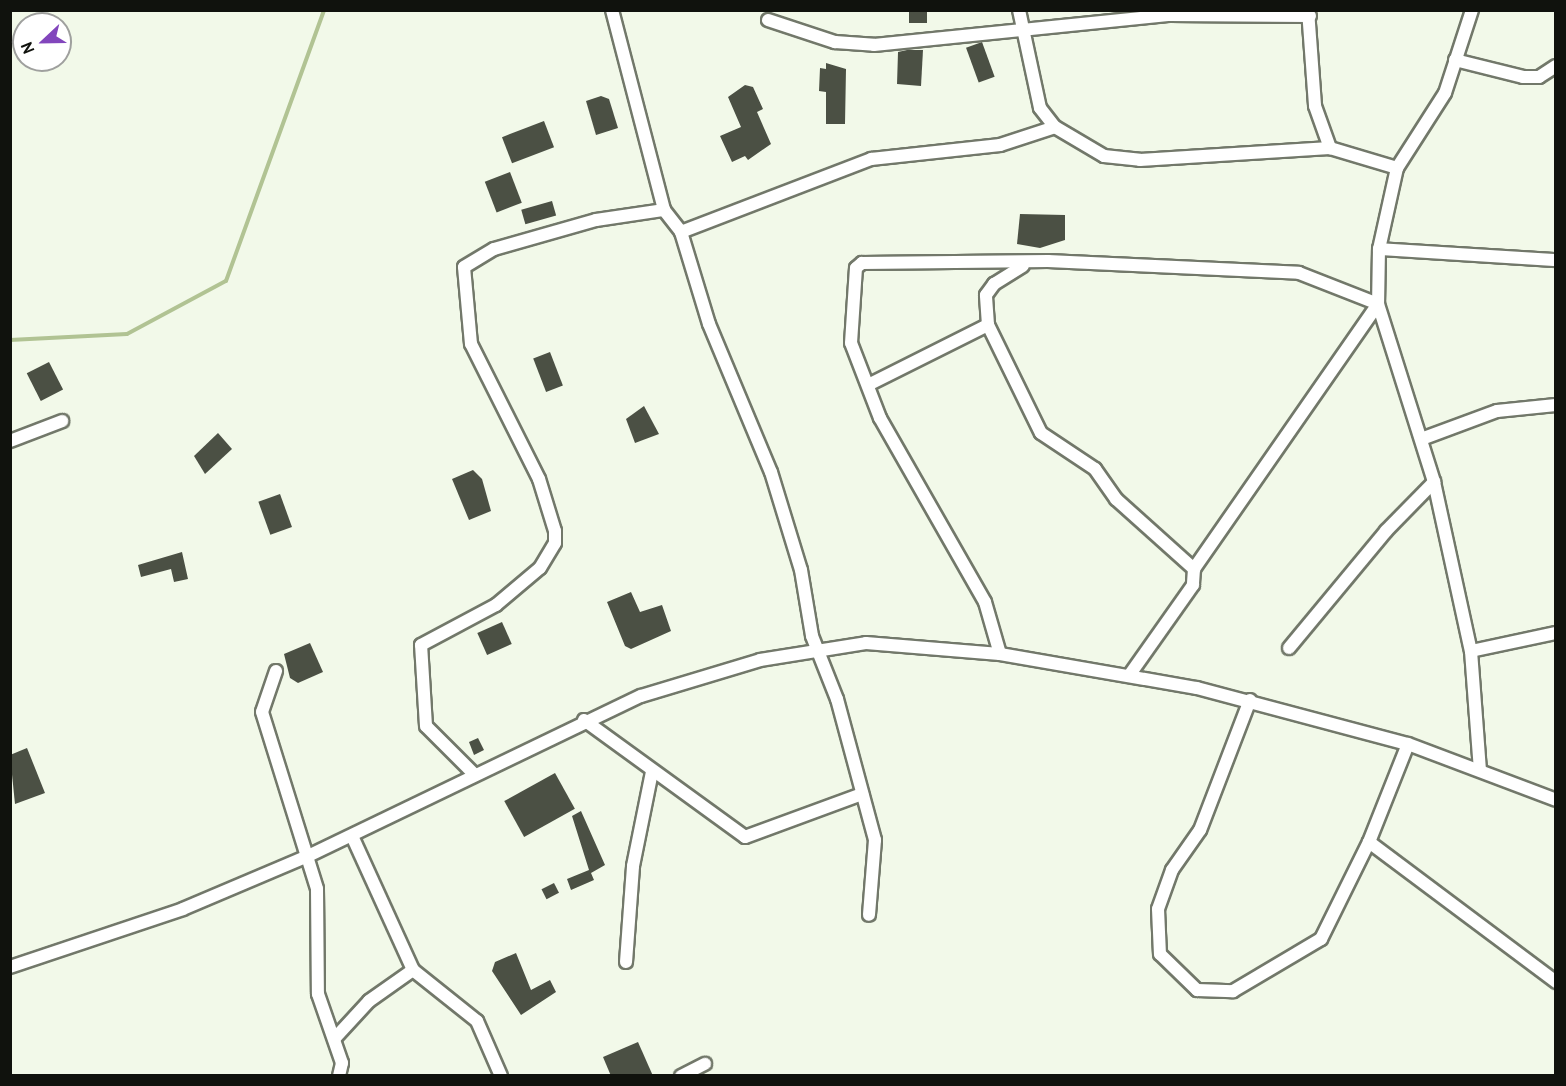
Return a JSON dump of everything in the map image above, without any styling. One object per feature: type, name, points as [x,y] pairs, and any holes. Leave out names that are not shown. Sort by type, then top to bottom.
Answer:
[{"type":"street","points":[[612,10],[664,210],[681,232],[720,355],[787,520],[818,648],[875,840],[869,915]]},
{"type":"street","points":[[1019,10],[1040,108],[1055,127],[1121,161],[1330,148],[1398,168]]},
{"type":"street","points":[[1472,10],[1444,93],[1398,168],[1379,249],[1378,304],[1396,370],[1424,438],[1471,651],[1480,770]]},
{"type":"street","points":[[768,20],[835,42],[874,45],[1023,32],[1170,15],[1309,13],[1315,106],[1330,148]]},
{"type":"street","points":[[1455,60],[1523,77],[1539,77],[1556,66]]},
{"type":"street","points":[[681,232],[871,159],[1000,145],[1055,127]]},
{"type":"street","points":[[475,776],[426,726],[421,645],[496,605],[540,568],[555,543],[539,479],[471,344],[464,267],[494,249],[596,220],[664,210]]},
{"type":"street","points":[[1379,249],[1556,260]]},
{"type":"street","points":[[1000,654],[985,602],[880,418],[870,384],[851,343],[856,267],[862,263],[1027,264],[1299,273],[1378,304]]},
{"type":"street","points":[[1027,264],[1004,275],[986,295],[988,325],[1041,433],[1095,469],[1116,499],[1194,570]]},
{"type":"street","points":[[1131,673],[1193,585],[1194,570],[1378,304]]},
{"type":"street","points":[[870,384],[988,325]]},
{"type":"street","points":[[1424,438],[1497,411],[1556,405]]},
{"type":"street","points":[[10,441],[62,421]]},
{"type":"street","points":[[1289,648],[1386,531],[1434,482]]},
{"type":"street","points":[[1471,651],[1556,633]]},
{"type":"street","points":[[10,967],[183,909],[308,856],[475,776],[584,720],[685,680],[818,648],[904,644],[1000,654],[1131,673],[1250,700],[1408,744],[1556,800]]},
{"type":"street","points":[[276,671],[262,712],[308,856],[320,916],[320,1007],[335,1038],[339,1076]]},
{"type":"street","points":[[1250,700],[1200,830],[1172,870],[1158,909],[1160,954],[1197,990],[1233,991],[1313,948],[1369,842],[1408,744]]},
{"type":"street","points":[[584,720],[652,772],[745,837],[862,794]]},
{"type":"street","points":[[626,962],[633,866],[652,772]]},
{"type":"street","points":[[352,836],[413,970],[477,1021],[501,1076]]},
{"type":"street","points":[[1369,842],[1556,982]]},
{"type":"street","points":[[335,1038],[369,1001],[413,970]]},
{"type":"street","points":[[681,1076],[705,1064]]},
{"type":"building","points":[[909,10],[927,10],[927,23],[909,23]]},
{"type":"building","points":[[982,42],[995,77],[979,83],[966,48]]},
{"type":"building","points":[[923,50],[921,86],[897,84],[898,52]]},
{"type":"building","points":[[826,63],[846,69],[845,124],[826,124],[826,92],[819,91],[820,68],[826,69]]},
{"type":"building","points":[[745,85],[753,87],[763,109],[757,112],[771,144],[748,160],[745,156],[732,162],[720,136],[741,127],[728,97]]},
{"type":"building","points":[[601,96],[609,99],[618,128],[596,135],[586,101]]},
{"type":"building","points":[[544,121],[554,147],[512,163],[502,137]]},
{"type":"building","points":[[510,172],[522,203],[497,212],[485,182]]},
{"type":"building","points":[[552,201],[556,215],[525,224],[521,210]]},
{"type":"building","points":[[1020,214],[1065,215],[1065,240],[1040,248],[1017,244]]},
{"type":"building","points":[[550,352],[563,386],[546,392],[533,358]]},
{"type":"building","points":[[49,362],[63,390],[41,401],[27,373]]},
{"type":"building","points":[[644,406],[659,434],[635,443],[626,419]]},
{"type":"building","points":[[218,433],[232,449],[205,474],[194,456]]},
{"type":"building","points":[[473,470],[482,479],[491,511],[469,520],[452,479]]},
{"type":"building","points":[[280,494],[292,527],[270,535],[258,502]]},
{"type":"building","points":[[182,552],[188,579],[174,582],[171,569],[141,577],[138,565]]},
{"type":"building","points":[[631,592],[640,612],[662,605],[671,631],[631,649],[625,646],[607,602]]},
{"type":"building","points":[[502,622],[512,644],[487,655],[477,633]]},
{"type":"building","points":[[310,643],[323,672],[298,683],[290,678],[284,654]]},
{"type":"building","points":[[478,738],[484,750],[474,755],[469,742]]},
{"type":"building","points":[[27,748],[45,793],[15,804],[10,755]]},
{"type":"building","points":[[555,773],[575,809],[524,837],[504,801]]},
{"type":"building","points":[[581,811],[605,865],[591,873],[594,880],[571,890],[567,879],[589,870],[572,816]]},
{"type":"building","points":[[554,883],[559,893],[547,899],[542,889]]},
{"type":"building","points":[[516,953],[531,990],[550,980],[556,992],[521,1015],[492,971],[495,962]]},
{"type":"building","points":[[638,1042],[653,1076],[611,1076],[603,1057]]},
{"type":"waterway","points":[[10,340],[127,334],[226,281],[324,10]]}]
